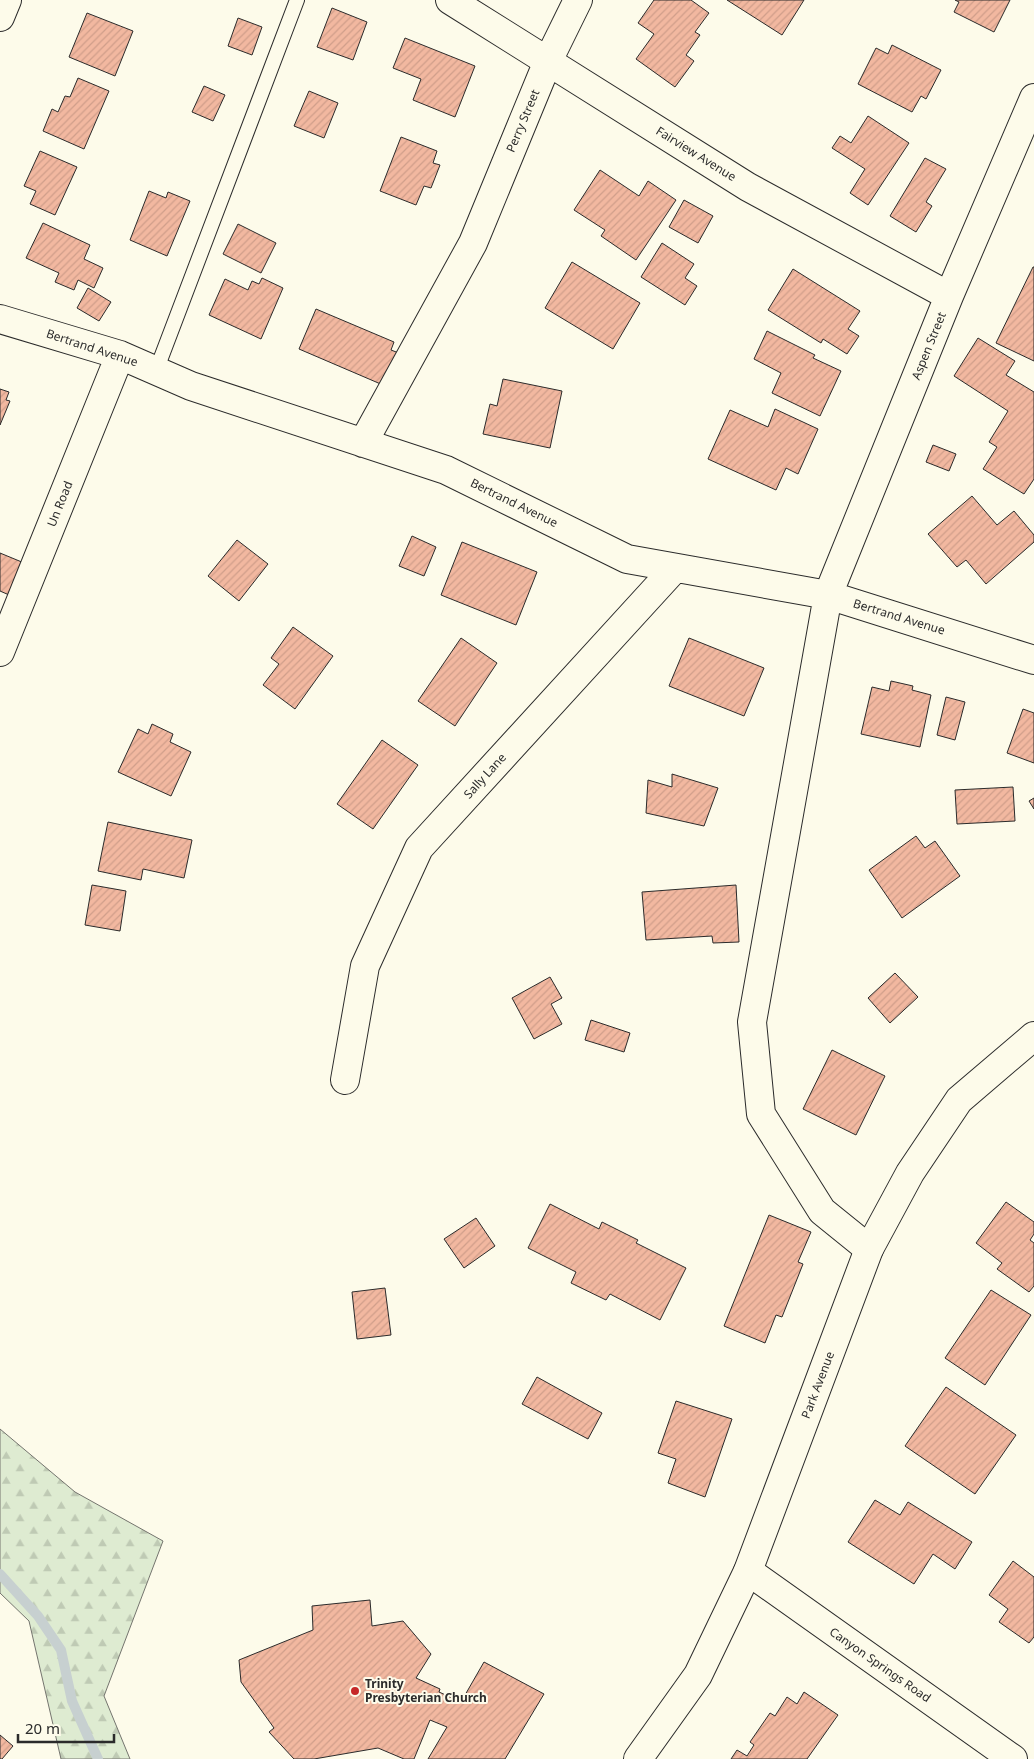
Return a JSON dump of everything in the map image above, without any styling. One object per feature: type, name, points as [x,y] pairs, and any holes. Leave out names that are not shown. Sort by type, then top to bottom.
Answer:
[{"type":"street","points":[[0,17],[7,0]]},
{"type":"street","name":"Fairview Avenue","points":[[450,0],[748,186],[949,296]]},
{"type":"street","name":"Perry Street","points":[[363,443],[473,243],[548,60],[578,0]]},
{"type":"street","name":"Aspen Street","points":[[869,1249],[822,1211],[761,1114],[752,1022],[828,595],[949,296],[1034,98]]},
{"type":"street","name":"Bertrand Avenue","points":[[0,319],[120,355],[191,386],[446,470],[627,559],[828,595],[1034,660]]},
{"type":"street","name":"Un Road","points":[[0,652],[120,355]]},
{"type":"street","name":"Sally Lane","points":[[345,1080],[365,966],[419,848],[675,568]]},
{"type":"street","name":"Park Avenue","points":[[638,1759],[698,1675],[748,1571],[869,1249],[910,1173],[959,1100],[1034,1036]]},
{"type":"street","name":"Canyon Springs Road","points":[[748,1571],[1012,1759]]},
{"type":"lane","points":[[156,371],[297,0]]},
{"type":"green space","points":[[0,1429],[75,1492],[163,1541],[104,1696],[130,1759],[61,1759],[29,1621],[0,1593]]},
{"type":"building","points":[[654,0],[691,0],[709,13],[695,32],[700,35],[686,55],[694,61],[675,87],[636,59],[654,34],[638,23]]},
{"type":"building","points":[[727,0],[804,0],[782,35]]},
{"type":"building","points":[[955,0],[1010,0],[994,32],[954,12],[959,2]]},
{"type":"building","points":[[332,8],[367,22],[353,60],[317,47]]},
{"type":"building","points":[[87,13],[133,31],[115,76],[69,57]]},
{"type":"building","points":[[238,18],[262,27],[252,55],[228,46]]},
{"type":"building","points":[[405,38],[475,66],[455,117],[413,100],[421,79],[393,68]]},
{"type":"building","points":[[892,45],[941,70],[926,99],[921,96],[912,112],[858,84],[876,48],[888,54]]},
{"type":"building","points":[[78,78],[109,91],[84,149],[43,131],[52,109],[58,112],[65,96],[70,97]]},
{"type":"building","points":[[204,86],[225,95],[213,121],[192,112]]},
{"type":"building","points":[[309,91],[338,103],[324,138],[294,126]]},
{"type":"building","points":[[868,116],[909,143],[868,205],[850,193],[865,169],[832,148],[840,136],[851,143]]},
{"type":"building","points":[[401,137],[437,151],[433,163],[440,165],[431,188],[424,186],[416,205],[380,191]]},
{"type":"building","points":[[40,151],[77,167],[55,215],[30,204],[36,191],[24,186]]},
{"type":"building","points":[[925,158],[946,169],[926,202],[932,206],[916,232],[890,216]]},
{"type":"building","points":[[600,170],[639,196],[648,181],[676,200],[636,260],[601,236],[605,230],[574,210]]},
{"type":"building","points":[[149,191],[166,198],[168,192],[190,201],[167,256],[130,240]]},
{"type":"building","points":[[684,200],[713,216],[698,243],[669,227]]},
{"type":"building","points":[[43,223],[90,245],[84,259],[103,268],[94,288],[78,280],[74,290],[55,282],[59,273],[26,258]]},
{"type":"building","points":[[238,224],[276,243],[261,273],[223,254]]},
{"type":"building","points":[[662,243],[694,264],[685,278],[697,286],[685,305],[641,277]]},
{"type":"building","points":[[572,262],[640,303],[613,349],[545,308]]},
{"type":"building","points":[[1034,267],[1034,361],[996,343]]},
{"type":"building","points":[[793,269],[860,311],[848,329],[859,336],[847,354],[823,339],[821,343],[768,310]]},
{"type":"building","points":[[262,278],[283,288],[261,339],[209,315],[225,279],[248,290],[252,281],[259,284]]},
{"type":"building","points":[[88,288],[111,302],[99,321],[77,308]]},
{"type":"building","points":[[316,309],[394,342],[391,350],[404,355],[390,388],[299,349]]},
{"type":"building","points":[[767,331],[815,355],[813,358],[841,371],[820,416],[772,393],[781,373],[754,359]]},
{"type":"building","points":[[978,338],[1015,361],[1006,375],[1034,392],[1034,479],[1024,494],[983,469],[997,447],[989,442],[1008,411],[954,376]]},
{"type":"building","points":[[503,379],[562,391],[550,448],[483,434],[490,404],[497,406]]},
{"type":"building","points":[[0,389],[9,392],[6,400],[10,401],[0,425]]},
{"type":"building","points":[[775,409],[818,429],[798,474],[786,468],[776,490],[708,459],[730,410],[768,427]]},
{"type":"building","points":[[933,445],[956,454],[949,471],[926,462]]},
{"type":"building","points":[[972,496],[997,525],[1014,511],[1034,535],[1034,542],[986,584],[966,560],[957,567],[928,534]]},
{"type":"building","points":[[412,536],[436,547],[424,576],[399,566]]},
{"type":"building","points":[[237,540],[268,564],[239,601],[208,576]]},
{"type":"building","points":[[462,542],[537,572],[516,625],[441,595]]},
{"type":"building","points":[[0,553],[29,565],[16,598],[0,591]]},
{"type":"building","points":[[293,627],[333,656],[295,709],[263,685],[279,664],[271,658]]},
{"type":"building","points":[[461,638],[497,663],[455,726],[418,701]]},
{"type":"building","points":[[689,638],[764,668],[744,716],[669,686]]},
{"type":"building","points":[[891,681],[913,686],[912,690],[931,695],[920,747],[861,734],[872,687],[889,691]]},
{"type":"building","points":[[946,697],[965,702],[955,740],[937,735]]},
{"type":"building","points":[[1023,709],[1034,713],[1034,763],[1007,753]]},
{"type":"building","points":[[152,724],[173,734],[170,742],[191,752],[171,796],[118,772],[138,729],[148,734]]},
{"type":"building","points":[[382,740],[418,765],[373,829],[337,804]]},
{"type":"building","points":[[672,774],[718,788],[704,826],[646,813],[648,780],[672,787]]},
{"type":"building","points":[[1013,787],[1015,821],[957,824],[955,790]]},
{"type":"building","points":[[1034,798],[1034,809],[1029,801]]},
{"type":"building","points":[[108,822],[192,840],[184,878],[143,869],[141,880],[98,871]]},
{"type":"building","points":[[916,836],[925,848],[935,841],[960,876],[902,918],[869,870]]},
{"type":"building","points":[[92,885],[126,891],[120,931],[85,925]]},
{"type":"building","points":[[736,885],[739,942],[713,943],[712,936],[646,940],[642,892]]},
{"type":"building","points":[[895,973],[918,997],[890,1023],[868,998]]},
{"type":"building","points":[[550,977],[562,998],[551,1004],[562,1024],[534,1039],[512,998]]},
{"type":"building","points":[[591,1020],[630,1033],[624,1052],[585,1040]]},
{"type":"building","points":[[832,1050],[885,1076],[856,1135],[803,1109]]},
{"type":"building","points":[[1006,1202],[1034,1222],[1034,1234],[1030,1240],[1034,1243],[1034,1286],[1029,1292],[997,1269],[1002,1263],[976,1243]]},
{"type":"building","points":[[550,1204],[599,1229],[602,1222],[638,1240],[636,1243],[686,1268],[660,1320],[610,1294],[606,1300],[571,1283],[576,1272],[528,1248]]},
{"type":"building","points":[[769,1215],[811,1232],[798,1262],[803,1264],[782,1317],[776,1315],[765,1343],[724,1326]]},
{"type":"building","points":[[476,1218],[495,1246],[464,1268],[444,1239]]},
{"type":"building","points":[[385,1288],[391,1335],[357,1339],[352,1292]]},
{"type":"building","points":[[991,1290],[1031,1315],[985,1385],[945,1358]]},
{"type":"building","points":[[537,1377],[602,1413],[588,1439],[522,1404]]},
{"type":"building","points":[[946,1387],[1016,1435],[975,1494],[905,1446]]},
{"type":"building","points":[[676,1401],[732,1419],[705,1497],[668,1483],[676,1459],[658,1453]]},
{"type":"building","points":[[875,1500],[900,1515],[908,1502],[972,1542],[955,1569],[933,1554],[914,1584],[848,1542]]},
{"type":"building","points":[[1013,1561],[1034,1577],[1034,1637],[1029,1643],[999,1622],[1008,1609],[989,1595]]},
{"type":"building","points":[[370,1600],[372,1626],[403,1621],[431,1654],[416,1678],[440,1689],[439,1692],[461,1702],[484,1662],[544,1694],[505,1759],[428,1759],[447,1727],[430,1720],[414,1759],[404,1759],[378,1748],[314,1759],[294,1759],[269,1732],[274,1728],[241,1682],[239,1660],[313,1630],[312,1606]]},
{"type":"building","points":[[804,1692],[838,1715],[807,1759],[731,1759],[737,1750],[747,1756],[754,1745],[750,1742],[770,1713],[775,1716],[787,1697],[797,1704]]},
{"type":"building","points":[[0,1735],[13,1746],[2,1759],[0,1759]]},
{"type":"waterway","points":[[0,1574],[38,1616],[61,1650],[72,1701],[98,1759]]},
{"type":"place","name":"Trinity Presbyterian Church","points":[[355,1691]]}]
